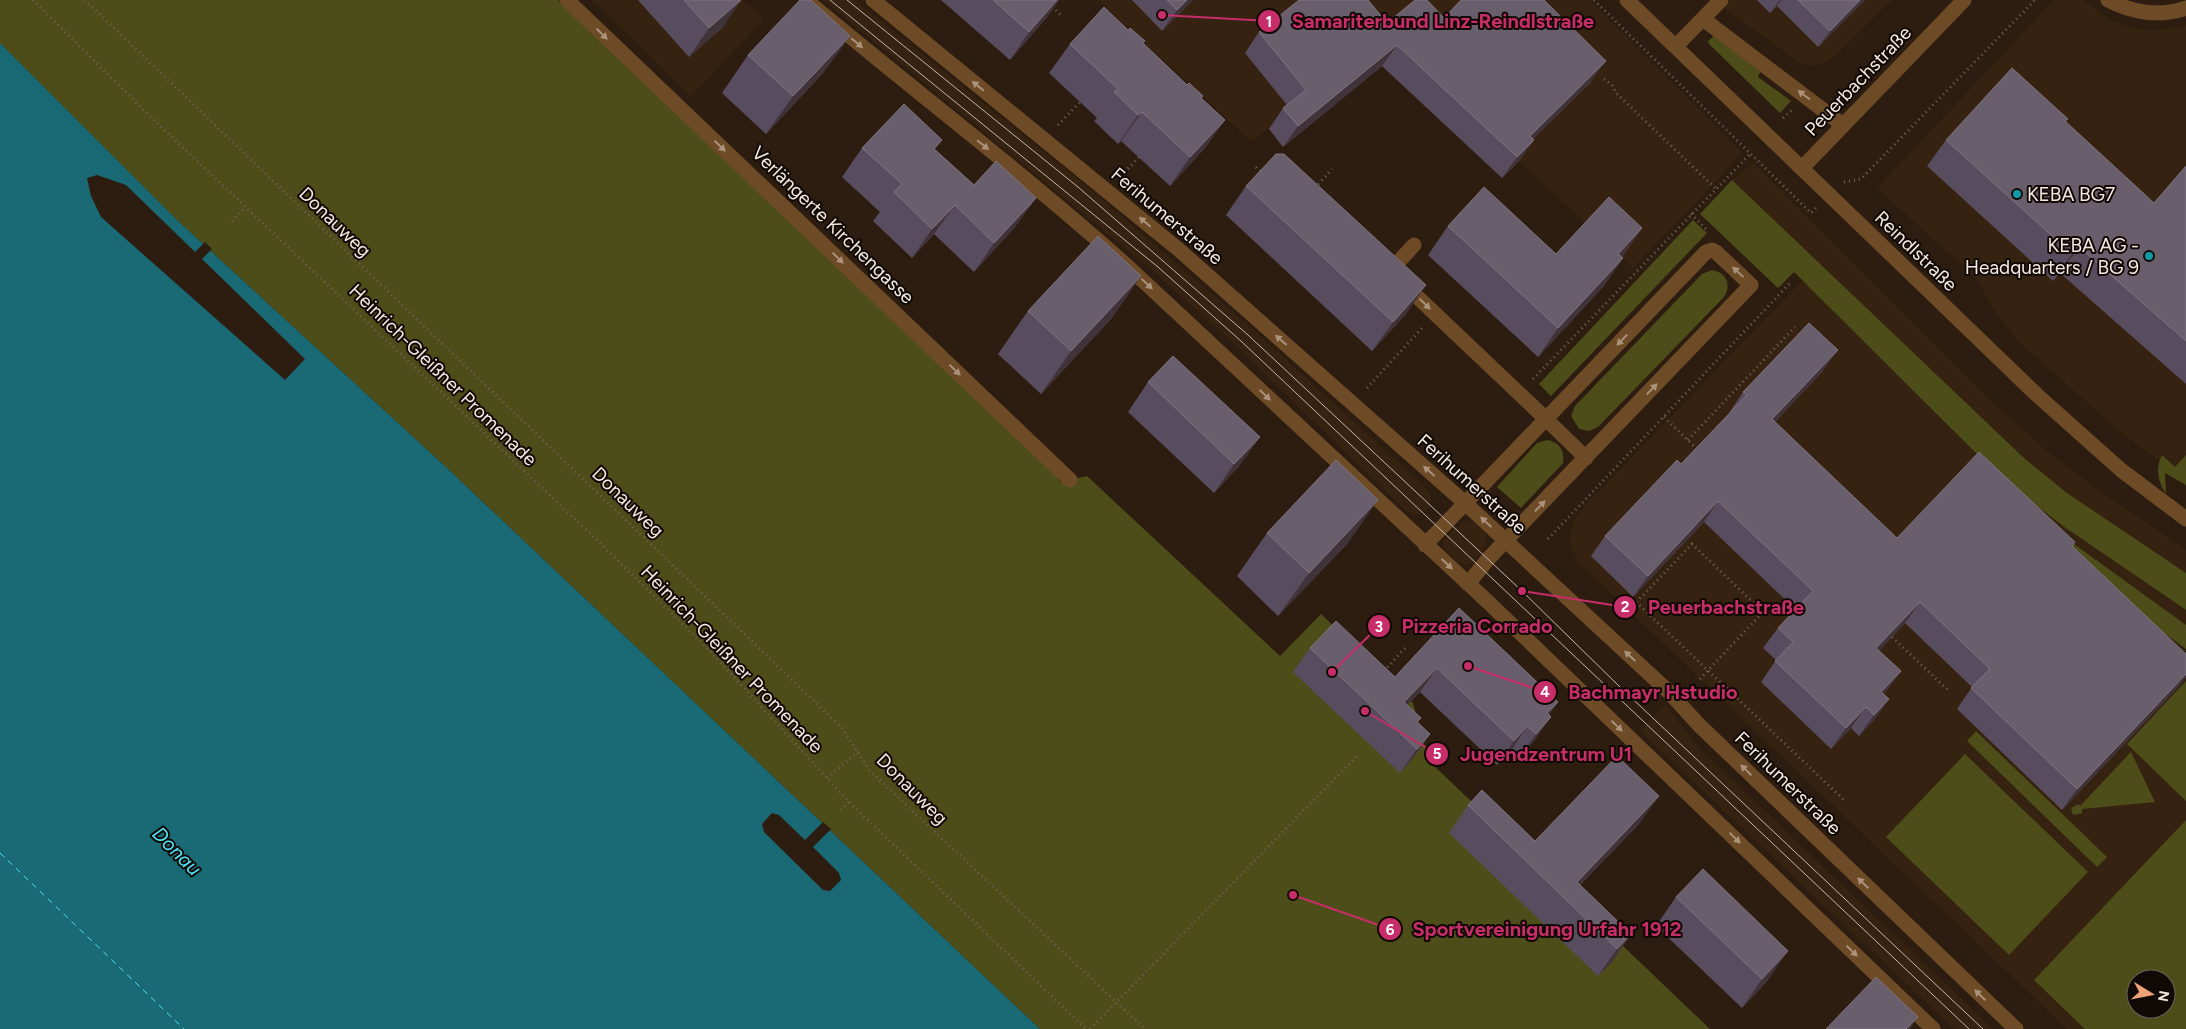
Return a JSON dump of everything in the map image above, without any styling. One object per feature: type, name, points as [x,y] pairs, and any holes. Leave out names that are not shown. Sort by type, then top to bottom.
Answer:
[{"type":"street","name":"Verlängerte Kirchengasse","points":[[567,0],[1070,480]]},
{"type":"street","points":[[806,0],[1074,218],[1175,309],[1468,584],[1933,1029]]},
{"type":"street","name":"Ferihumerstraße","points":[[873,0],[1178,249],[1465,503],[1669,692],[1699,725],[2016,1029]]},
{"type":"street","points":[[1676,46],[1722,0]]},
{"type":"street","name":"Peuerbachstraße","points":[[1802,168],[1964,0]]},
{"type":"street","points":[[2108,0],[2137,12],[2160,13],[2186,8]]},
{"type":"street","name":"Reindlstraße","points":[[1634,2],[1676,46],[1829,195],[2078,434],[2121,470],[2186,519]]},
{"type":"street","points":[[1703,19],[1843,125]]},
{"type":"street","points":[[1414,245],[1390,271],[1586,458]]},
{"type":"street","points":[[1425,544],[1706,252],[1712,250],[1716,252],[1752,285],[1506,541],[1468,584]]},
{"type":"path","name":"Heinrich-Gleißner Promenade","points":[[33,0],[150,116],[598,541],[693,635],[849,802],[1088,1029]]},
{"type":"path","name":"Donauweg","points":[[85,0],[842,728],[859,751],[869,770],[1145,1029]]},
{"type":"path","points":[[1594,0],[1811,213],[1842,182],[1861,179],[2035,0]]},
{"type":"path","points":[[1050,5],[1061,14]]},
{"type":"path","points":[[1604,79],[1612,85],[1616,93],[1716,189]]},
{"type":"path","points":[[1056,127],[1080,102]]},
{"type":"path","points":[[1519,394],[1755,148]]},
{"type":"path","points":[[1119,179],[1138,157]]},
{"type":"path","points":[[1256,167],[1269,180]]},
{"type":"path","points":[[1309,194],[1332,169]]},
{"type":"path","points":[[232,221],[246,207]]},
{"type":"path","points":[[1548,539],[1792,282]]},
{"type":"path","points":[[1367,388],[1435,314]]},
{"type":"path","points":[[1688,440],[1795,327]]},
{"type":"path","points":[[1664,417],[1699,450]]},
{"type":"path","points":[[1626,613],[1692,544],[1763,612],[1697,682]]},
{"type":"path","points":[[1636,602],[1845,801]]},
{"type":"path","points":[[1892,637],[1949,691]]},
{"type":"path","points":[[1378,677],[1407,646]]},
{"type":"path","name":"Heinrich-Gleißner Promenade","points":[[827,778],[859,751]]},
{"type":"path","points":[[1088,1029],[1359,754]]},
{"type":"path","points":[[841,810],[849,802]]},
{"type":"shaded area","points":[[0,0],[558,0],[1051,470],[1060,482],[1087,476],[1280,656],[1321,614],[1413,703],[1429,761],[1710,1029],[1040,1029],[447,468],[177,220],[0,43]]},
{"type":"shaded area","points":[[592,0],[743,0],[764,19],[691,96]]},
{"type":"shaded area","points":[[823,0],[855,0],[1083,183],[1254,330],[1419,481],[1429,492],[1431,498],[1430,506],[1425,512],[1417,515],[1407,512],[1238,348],[1154,272]]},
{"type":"shaded area","points":[[1098,0],[1589,0],[1741,152],[1724,173],[1633,268],[1519,161],[1502,178],[1381,66],[1283,146],[1268,129],[1251,141]]},
{"type":"shaded area","points":[[1713,0],[1892,0],[1836,55],[1821,64],[1810,66],[1799,62]]},
{"type":"shaded area","points":[[2054,0],[2083,0],[2110,20],[2133,28],[2150,31],[2186,26],[2186,475],[2159,460],[2123,434],[2019,342],[1994,310],[1976,278],[1877,188]]},
{"type":"shaded area","points":[[1714,36],[1761,71],[1758,77],[1791,101],[1780,113],[1709,44],[1708,41]]},
{"type":"shaded area","points":[[1753,163],[1987,397],[2047,451],[2090,484],[2186,550],[2186,573],[2067,493],[2024,458],[1732,180]]},
{"type":"shaded area","points":[[1732,180],[2024,458],[2067,493],[2186,573],[2186,610],[2063,526],[2003,480],[1794,272],[1778,288],[1700,214]]},
{"type":"shaded area","points":[[1693,220],[1707,233],[1551,396],[1539,384]]},
{"type":"shaded area","points":[[1712,270],[1721,273],[1726,280],[1727,288],[1724,297],[1598,427],[1589,431],[1579,429],[1571,416],[1575,406],[1702,274]]},
{"type":"shaded area","points":[[1803,280],[2003,480],[2063,526],[2186,610],[2186,1029],[2067,1029],[1577,561],[1570,543],[1570,533],[1574,521],[1583,508]]},
{"type":"shaded area","points":[[1547,440],[1560,447],[1563,454],[1563,463],[1521,508],[1497,487],[1537,443]]},
{"type":"shaded area","points":[[2162,455],[2175,467],[2186,455],[2186,485],[2165,473],[2166,494],[2158,475]]},
{"type":"shaded area","points":[[1467,520],[1474,522],[1481,528],[1486,535],[1486,545],[1470,564],[1464,565],[1459,563],[1443,547],[1443,541],[1461,522]]},
{"type":"shaded area","points":[[2056,531],[2186,625],[2186,649],[2045,546]]},
{"type":"shaded area","points":[[2186,681],[2186,801],[2127,744]]},
{"type":"shaded area","points":[[1665,705],[1699,748],[1993,1029],[1954,1029],[1640,731]]},
{"type":"shaded area","points":[[1976,731],[2107,857],[2097,867],[1967,741]]},
{"type":"shaded area","points":[[2131,752],[2155,802],[2082,809],[2082,813],[2073,815],[2071,808],[2079,804],[2080,806]]},
{"type":"shaded area","points":[[1965,754],[2088,872],[2009,955],[1886,837]]},
{"type":"shaded area","points":[[2186,820],[2186,1029],[2085,1029],[2034,980]]},
{"type":"water","name":"Donau","points":[[0,43],[177,220],[447,468],[1040,1029],[0,1029]]},
{"type":"pier","points":[[97,175],[126,185],[195,252],[205,242],[212,249],[202,259],[305,359],[285,380],[101,217],[91,196],[87,178]]},
{"type":"pier","points":[[772,813],[779,815],[805,840],[823,822],[831,829],[813,847],[839,873],[841,880],[830,891],[823,890],[764,832],[762,824]]},
{"type":"building","points":[[684,0],[741,0],[709,28]]},
{"type":"building","points":[[800,0],[811,0],[850,36],[793,96],[748,55]]},
{"type":"building","points":[[993,0],[1057,0],[1029,32]]},
{"type":"building","points":[[1167,0],[1187,0],[1177,10]]},
{"type":"building","points":[[1299,0],[1368,0],[1387,23],[1415,0],[1427,0],[1444,18],[1461,0],[1544,0],[1606,61],[1530,136],[1534,140],[1517,157],[1397,45],[1298,126],[1283,108],[1306,90],[1259,32]]},
{"type":"building","points":[[1798,0],[1860,0],[1830,31]]},
{"type":"building","points":[[1104,7],[1128,30],[1130,28],[1145,41],[1143,43],[1187,85],[1189,83],[1203,96],[1201,98],[1225,120],[1190,157],[1142,112],[1138,115],[1114,92],[1118,89],[1070,44]]},
{"type":"building","points":[[2012,68],[2068,119],[2065,121],[2154,203],[2186,166],[2186,341],[2079,247],[2072,254],[1946,140]]},
{"type":"building","points":[[904,104],[942,140],[934,149],[974,185],[996,161],[1036,198],[994,243],[955,205],[932,229],[894,192],[902,184],[862,148]]},
{"type":"building","points":[[1276,154],[1284,154],[1426,285],[1393,322],[1246,186]]},
{"type":"building","points":[[1484,187],[1556,254],[1609,197],[1642,228],[1618,254],[1623,258],[1558,328],[1448,226]]},
{"type":"building","points":[[1098,236],[1141,276],[1071,351],[1028,311]]},
{"type":"building","points":[[1809,323],[1838,350],[1772,419],[1897,538],[1979,452],[2075,542],[2072,546],[2186,654],[2186,674],[2077,789],[1971,688],[1990,669],[1920,602],[1876,648],[1901,671],[1881,692],[1889,699],[1874,715],[1866,707],[1846,728],[1775,661],[1793,642],[1778,628],[1813,591],[1718,501],[1648,576],[1605,536],[1677,460],[1681,464],[1747,395],[1743,392]]},
{"type":"building","points":[[1173,356],[1260,437],[1234,464],[1148,382]]},
{"type":"building","points":[[1336,460],[1378,500],[1309,573],[1267,533]]},
{"type":"building","points":[[1459,608],[1558,702],[1547,713],[1551,717],[1536,734],[1527,726],[1514,741],[1437,668],[1404,702],[1421,718],[1417,722],[1430,734],[1417,749],[1310,648],[1336,621],[1395,677]]},
{"type":"building","points":[[1617,756],[1659,796],[1577,882],[1631,934],[1617,949],[1468,805],[1482,790],[1535,841]]},
{"type":"building","points":[[1703,869],[1788,951],[1762,979],[1676,897]]},
{"type":"building","points":[[1876,977],[1918,1017],[1906,1029],[1826,1029]]},
{"type":"ferry route","points":[[0,853],[184,1029]]},
{"type":"tram line","points":[[830,0],[1158,267],[1242,342],[1969,1029]]},
{"type":"tram line","points":[[847,0],[1078,187],[1248,335],[1522,591],[1621,688],[1983,1029]]},
{"type":"place","name":"Samariterbund Linz-Reindlstraße","points":[[1162,15]]},
{"type":"place","name":"KEBA BG7","points":[[2017,194]]},
{"type":"place","name":"KEBA AG - Headquarters / BG 9","points":[[2149,256]]},
{"type":"place","name":"Peuerbachstraße","points":[[1522,591]]},
{"type":"place","name":"Bachmayr Hstudio","points":[[1468,666]]},
{"type":"place","name":"Pizzeria Corrado","points":[[1332,672]]},
{"type":"place","name":"Jugendzentrum U1","points":[[1365,711]]},
{"type":"place","name":"Sportvereinigung Urfahr 1912","points":[[1293,895]]}]
